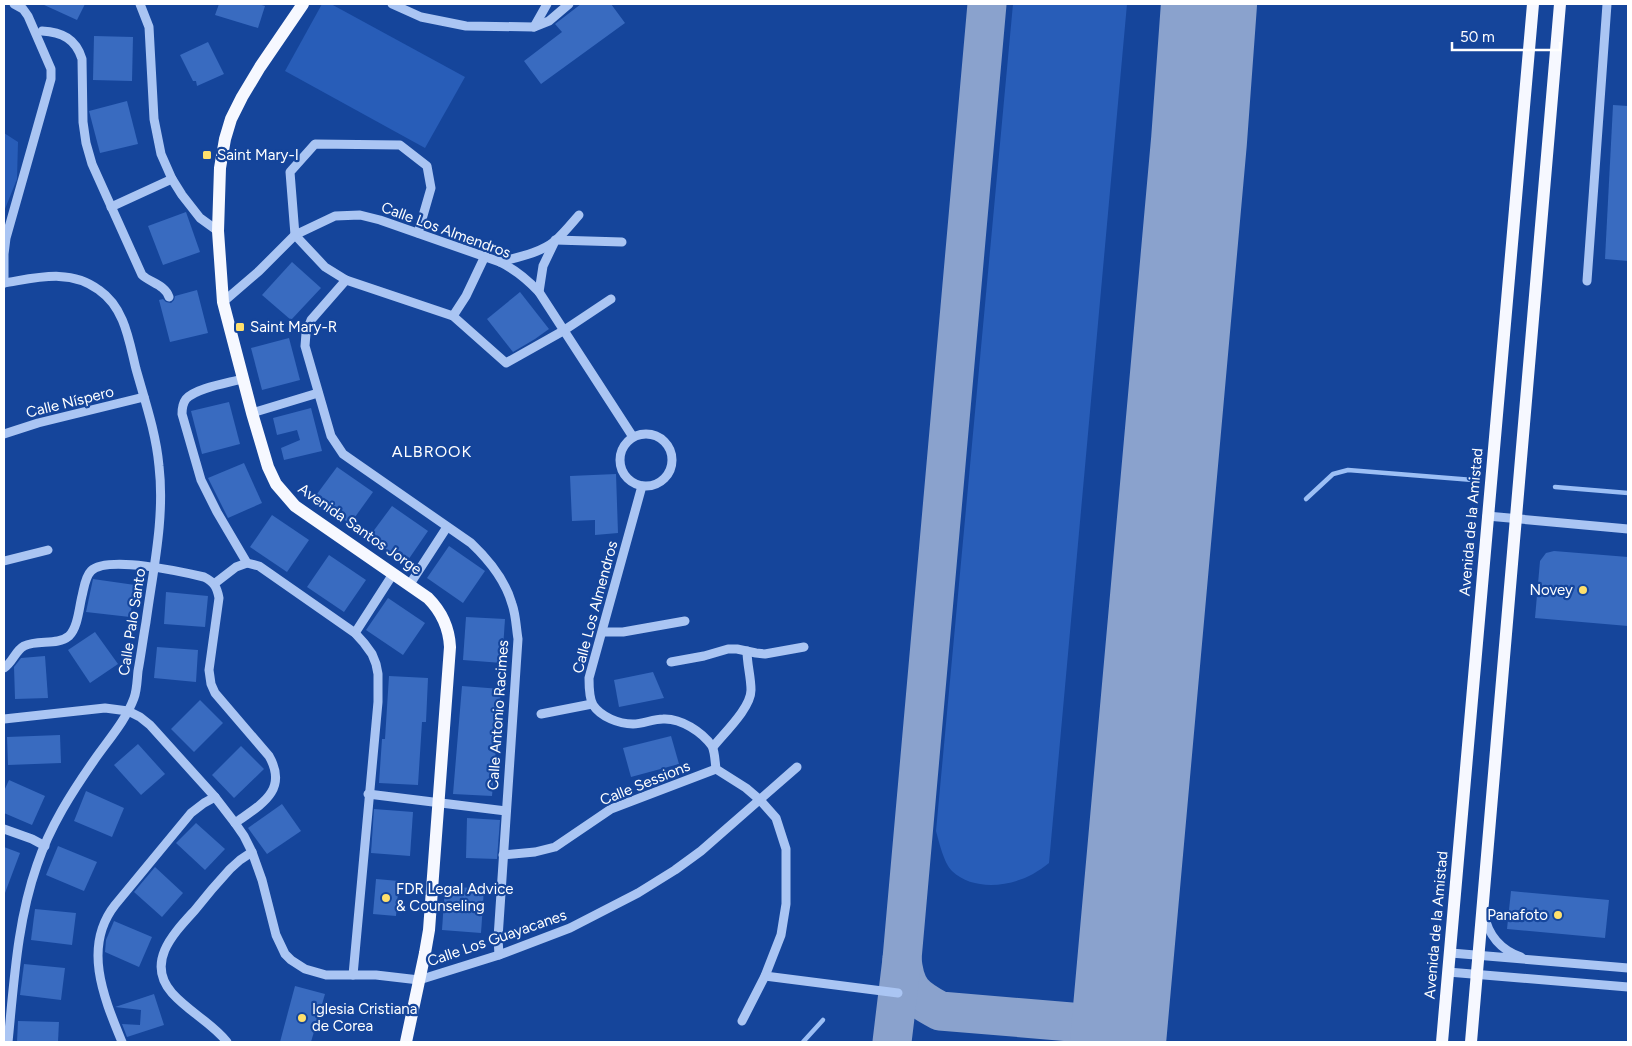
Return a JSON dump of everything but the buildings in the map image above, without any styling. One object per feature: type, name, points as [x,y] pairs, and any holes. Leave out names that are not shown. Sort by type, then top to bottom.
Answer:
[{"type":"main road","name":"Avenida Santos Jorge","points":[[301,4],[260,67],[231,119],[224,139],[220,168],[218,231],[223,302],[242,379],[268,467],[276,484],[286,498],[309,516],[428,598],[438,608],[446,622],[450,636],[429,930],[406,1042]]},
{"type":"main road","name":"Avenida de la Amistad","points":[[1442,1042],[1533,4]]},
{"type":"main road","points":[[1471,1042],[1560,4]]},
{"type":"street","points":[[4,283],[6,238],[51,79],[51,69],[28,16],[23,9],[14,4]]},
{"type":"street","points":[[140,4],[146,18],[150,37],[156,136],[161,154],[172,179],[182,195],[200,218],[218,231]]},
{"type":"street","points":[[392,4],[421,17],[466,26],[534,27],[549,21],[569,4]]},
{"type":"street","points":[[534,27],[547,4]]},
{"type":"street","points":[[1587,281],[1607,4]]},
{"type":"street","points":[[42,31],[54,31],[64,35],[80,51],[82,59],[83,122],[92,164],[142,275],[164,288],[169,297]]},
{"type":"street","points":[[418,233],[431,188],[427,166],[400,145],[315,144],[290,172],[295,235],[325,267],[346,280],[452,316],[506,363],[563,331],[611,299]]},
{"type":"street","points":[[111,207],[172,179]]},
{"type":"street","name":"Calle Los Almendros","points":[[223,302],[259,271],[295,235],[335,216],[360,215],[380,220],[485,256],[500,262],[521,275],[540,292],[563,331],[633,437]]},
{"type":"street","points":[[540,292],[543,266],[547,254],[555,240],[579,215]]},
{"type":"street","points":[[500,262],[531,254],[555,240],[622,242]]},
{"type":"street","points":[[452,316],[466,296],[485,256]]},
{"type":"street","name":"Calle Palo Santo","points":[[4,283],[65,276],[88,283],[109,297],[124,322],[156,444],[161,482],[160,520],[134,696],[128,711],[73,791],[44,846],[31,882],[21,928],[8,1042]]},
{"type":"street","name":"Calle Antonio Racimes","points":[[346,280],[311,320],[306,333],[305,346],[331,436],[343,454],[471,543],[488,559],[502,580],[512,604],[518,639],[498,938],[499,955]]},
{"type":"street","points":[[242,379],[191,394],[184,403],[182,414],[201,480],[246,563]]},
{"type":"street","points":[[252,413],[318,393]]},
{"type":"street","name":"Calle Níspero","points":[[4,434],[38,423],[144,397]]},
{"type":"street","points":[[651,434],[659,437],[671,451],[671,469],[667,477],[660,483],[642,486],[634,484],[627,479],[620,464],[619,456],[626,442],[633,437],[651,434]]},
{"type":"street","name":"Calle Los Almendros","points":[[592,704],[589,678],[642,486]]},
{"type":"street","points":[[1487,516],[1628,529]]},
{"type":"street","points":[[410,584],[447,527]]},
{"type":"street","points":[[4,561],[48,550]]},
{"type":"street","points":[[214,584],[236,567],[246,563],[259,566],[355,633],[372,654],[378,674],[378,702],[368,794],[353,975]]},
{"type":"street","points":[[4,668],[9,664],[17,650],[25,646],[59,640],[69,635],[75,625],[86,580],[91,571],[101,566],[154,567],[204,577],[214,584],[219,598],[209,670],[211,684],[215,693],[270,756],[276,773],[274,787],[263,804],[235,822]]},
{"type":"street","points":[[355,633],[393,574]]},
{"type":"street","points":[[602,632],[623,632],[686,621]]},
{"type":"street","points":[[671,662],[728,649],[765,654],[804,647]]},
{"type":"street","points":[[713,748],[743,711],[749,700],[751,688],[747,665],[747,651]]},
{"type":"street","points":[[541,714],[592,704],[605,716],[623,723],[640,724],[663,719],[680,721],[694,729],[713,748],[716,769],[746,788],[776,818],[786,849],[786,904],[781,935],[765,976],[742,1021]]},
{"type":"street","name":"Calle Los Guayacanes","points":[[4,719],[106,708],[128,711],[140,717],[150,725],[235,822],[252,852],[262,880],[276,935],[285,954],[298,966],[326,975],[419,980],[499,955],[570,928],[638,893],[701,851],[796,767]]},
{"type":"street","name":"Calle Sessions","points":[[503,855],[535,852],[555,846],[611,809],[716,769]]},
{"type":"street","points":[[368,794],[506,811]]},
{"type":"street","points":[[122,1042],[102,986],[97,964],[98,945],[106,920],[115,904],[192,812],[215,797]]},
{"type":"street","points":[[4,829],[32,839],[44,846]]},
{"type":"street","points":[[227,1042],[220,1033],[171,992],[164,978],[162,960],[166,945],[175,933],[230,869],[252,852]]},
{"type":"street","points":[[1483,908],[1487,924],[1496,941],[1511,952],[1533,960]]},
{"type":"street","points":[[1451,953],[1628,968]]},
{"type":"street","points":[[1448,972],[1628,987]]},
{"type":"street","points":[[765,976],[898,993]]},
{"type":"shaded area","points":[[322,4],[331,4],[465,77],[425,148],[285,71]]},
{"type":"shaded area","points":[[1013,4],[1127,4],[1049,863],[1033,874],[1013,882],[991,885],[970,882],[952,871],[944,858],[936,831]]},
{"type":"shaded area","points":[[4,133],[18,142],[17,179],[4,210]]},
{"type":"waterway","points":[[1306,499],[1333,474],[1348,470],[1473,480]]},
{"type":"waterway","points":[[1555,487],[1628,493]]},
{"type":"waterway","points":[[803,1042],[823,1020]]},
{"type":"taxiway","points":[[892,1042],[902,959],[987,4]]},
{"type":"taxiway","points":[[902,959],[903,970],[912,991],[917,997],[940,1011],[1119,1026]]},
{"type":"runway","points":[[1118,1042],[1199,141],[1209,4]]},
{"type":"place","name":"Saint Mary-I","points":[[207,155]]},
{"type":"place","name":"Saint Mary-R","points":[[240,327]]},
{"type":"place","name":"Novey","points":[[1583,590]]},
{"type":"place","name":"FDR Legal Advice & Counseling","points":[[386,898]]},
{"type":"place","name":"Panafoto","points":[[1558,915]]},
{"type":"place","name":"Iglesia Cristiana de Corea","points":[[302,1018]]},
{"type":"district","name":"ALBROOK","points":[[432,451]]}]
